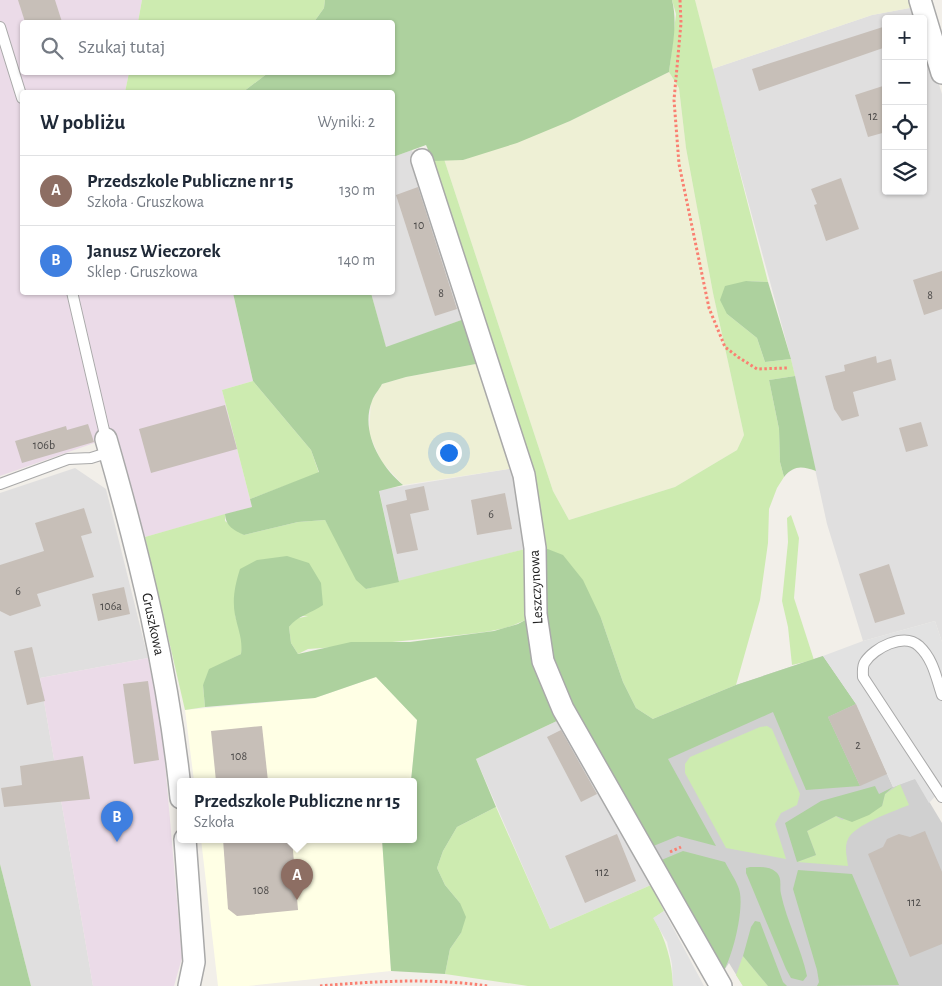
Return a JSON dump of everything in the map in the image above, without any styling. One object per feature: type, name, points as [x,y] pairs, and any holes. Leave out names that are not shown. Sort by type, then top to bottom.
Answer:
[{"type":"street","points":[[920,0],[942,72]]},
{"type":"street","name":"Leszczynowa","points":[[422,160],[524,474],[535,548],[536,614],[543,660],[563,709],[721,986]]},
{"type":"street","name":"Gruszkowa","points":[[108,445],[127,512],[159,647],[179,778]]},
{"type":"street","points":[[185,843],[194,962],[189,986]]},
{"type":"lane","points":[[0,27],[20,92]]},
{"type":"lane","points":[[0,484],[68,459],[91,458],[108,445],[73,295]]},
{"type":"lane","points":[[942,694],[930,658],[917,644],[907,642],[886,644],[872,652],[863,664],[863,677],[942,797]]},
{"type":"path","points":[[680,0],[681,23],[674,100],[679,164],[709,308],[725,348],[757,369],[788,368]]},
{"type":"path","points":[[320,986],[397,980],[433,980],[488,986]]},
{"type":"shaded area","points":[[0,0],[142,0],[138,20],[20,20],[20,75],[129,75],[125,90],[20,90],[20,295],[233,295],[253,381],[222,390],[252,507],[145,537],[117,435],[0,476]]},
{"type":"shaded area","points":[[695,0],[913,0],[915,7],[872,15],[712,69]]},
{"type":"shaded area","points":[[915,7],[918,15],[882,15],[882,195],[927,195],[927,47],[942,94],[942,642],[935,621],[863,641],[827,524],[791,359],[712,69],[872,15]]},
{"type":"shaded area","points":[[669,72],[679,88],[686,148],[713,293],[744,435],[737,450],[675,487],[569,520],[553,491],[444,159],[463,160],[570,121]]},
{"type":"shaded area","points":[[412,150],[467,318],[386,348],[372,295],[395,295],[395,156]]},
{"type":"shaded area","points":[[481,363],[515,468],[403,485],[381,461],[369,433],[371,402],[382,384],[406,377]]},
{"type":"shaded area","points":[[75,468],[106,489],[148,658],[40,678],[93,986],[31,986],[0,864],[0,493]]},
{"type":"shaded area","points":[[515,468],[529,548],[399,582],[379,490]]},
{"type":"shaded area","points":[[935,621],[942,642],[942,789],[929,803],[915,779],[893,787],[856,704],[823,656],[863,641]]},
{"type":"shaded area","points":[[823,656],[856,704],[893,787],[915,778],[942,823],[942,986],[743,986],[729,963],[723,972],[591,744],[736,685]]},
{"type":"shaded area","points":[[148,658],[162,728],[182,958],[174,986],[93,986],[40,678]]},
{"type":"shaded area","points":[[376,677],[417,720],[411,778],[194,778],[185,710],[315,698]]},
{"type":"shaded area","points":[[561,719],[651,885],[550,929],[476,759]]},
{"type":"shaded area","points":[[201,843],[382,843],[391,971],[248,986],[218,986]]},
{"type":"shaded area","points":[[664,911],[704,986],[673,986],[672,964],[667,942],[653,918]]},
{"type":"green space","points":[[142,0],[325,0],[324,8],[315,20],[138,20]]},
{"type":"green space","points":[[325,0],[672,0],[674,9],[673,45],[669,72],[570,121],[517,143],[463,160],[433,161],[426,145],[395,156],[395,90],[246,90],[265,75],[395,75],[395,20],[315,20],[324,8]]},
{"type":"green space","points":[[672,0],[695,0],[768,282],[746,281],[727,314],[757,338],[765,362],[791,359],[795,376],[769,380],[779,429],[780,462],[784,477],[777,488],[769,509],[768,543],[760,600],[736,685],[653,719],[636,708],[623,682],[601,618],[540,546],[433,161],[444,159],[553,491],[569,520],[675,487],[737,450],[744,435],[713,293],[686,148],[679,88],[669,72],[676,14]]},
{"type":"green space","points":[[128,75],[265,75],[246,90],[125,90]]},
{"type":"green space","points":[[746,281],[768,282],[791,359],[765,362],[757,338],[727,314],[720,300],[725,286]]},
{"type":"green space","points":[[233,295],[372,295],[386,347],[467,318],[481,363],[406,377],[382,384],[373,399],[369,412],[370,436],[374,447],[387,468],[403,485],[379,491],[399,582],[366,589],[356,580],[325,520],[298,522],[244,535],[229,525],[225,514],[252,507],[250,499],[319,472],[311,450],[253,381]]},
{"type":"green space","points":[[795,376],[816,471],[799,468],[791,470],[784,477],[780,462],[779,429],[769,380]]},
{"type":"green space","points":[[253,381],[311,450],[319,473],[250,499],[222,390]]},
{"type":"green space","points":[[225,514],[225,521],[244,535],[298,522],[325,520],[366,589],[529,548],[529,618],[520,623],[481,633],[308,649],[298,654],[291,643],[289,627],[295,619],[308,616],[235,615],[243,641],[241,654],[227,661],[203,685],[205,707],[185,710],[145,537]]},
{"type":"green space","points":[[791,515],[799,538],[794,598],[814,660],[792,665],[788,627],[782,601],[788,542],[787,518]]},
{"type":"green space","points":[[540,546],[563,555],[583,580],[601,618],[623,682],[636,708],[653,719],[736,685],[823,656],[856,704],[828,717],[860,786],[806,790],[773,712],[668,759],[716,846],[678,836],[651,847],[567,703],[550,659]]},
{"type":"green space","points":[[287,556],[309,563],[321,583],[323,605],[296,620],[289,627],[291,643],[298,654],[351,642],[410,642],[494,631],[518,624],[529,618],[561,719],[476,759],[496,807],[457,827],[443,851],[437,868],[445,885],[460,903],[466,917],[461,933],[450,949],[445,974],[391,971],[382,843],[417,843],[417,778],[411,778],[417,720],[376,677],[315,698],[205,707],[203,685],[209,669],[241,654],[241,639],[235,615],[235,586],[240,569],[257,560]]},
{"type":"green space","points":[[767,726],[772,729],[800,794],[797,805],[781,813],[775,824],[786,859],[726,848],[685,773],[685,764],[690,757],[760,727]]},
{"type":"green space","points":[[900,784],[909,805],[875,819],[852,834],[846,845],[848,866],[797,862],[816,855],[807,831],[836,816],[842,820],[882,806],[885,794]]},
{"type":"green space","points":[[875,786],[879,794],[893,787],[885,794],[882,806],[869,815],[852,822],[836,816],[807,831],[816,855],[797,862],[785,823],[821,801]]},
{"type":"green space","points":[[496,807],[550,929],[651,885],[664,911],[654,918],[668,951],[673,986],[528,986],[445,974],[450,949],[461,933],[460,903],[445,885],[437,868],[443,851],[457,827]]},
{"type":"green space","points":[[683,851],[725,862],[739,889],[740,907],[737,931],[731,955],[723,972],[659,861]]},
{"type":"green space","points":[[0,864],[31,986],[0,986]]},
{"type":"green space","points":[[763,867],[778,874],[780,891],[807,976],[803,981],[791,978],[786,969],[746,873],[746,868]]},
{"type":"green space","points":[[798,870],[852,874],[899,985],[817,986],[819,982],[817,970],[793,889]]},
{"type":"green space","points":[[755,921],[760,922],[783,982],[787,986],[768,986],[743,956],[751,927]]},
{"type":"green space","points":[[743,956],[768,986],[743,986],[736,975]]},
{"type":"building","points":[[18,0],[55,0],[61,20],[24,20]]},
{"type":"building","points":[[882,27],[882,48],[759,91],[752,69]]},
{"type":"building","points":[[882,86],[882,133],[868,137],[855,95]]},
{"type":"building","points":[[841,178],[859,229],[826,241],[814,205],[817,204],[811,189]]},
{"type":"building","points":[[418,187],[457,309],[435,316],[396,195]]},
{"type":"building","points":[[942,271],[942,309],[924,315],[913,280]]},
{"type":"building","points":[[876,356],[877,363],[891,359],[896,380],[853,392],[859,416],[842,421],[834,409],[825,376],[845,371],[844,365]]},
{"type":"building","points":[[225,405],[237,449],[151,473],[139,429]]},
{"type":"building","points":[[921,422],[928,446],[906,452],[899,428]]},
{"type":"building","points":[[88,424],[94,442],[22,463],[15,441],[66,426],[67,430]]},
{"type":"building","points":[[424,486],[429,510],[410,514],[418,550],[397,554],[386,505],[407,500],[405,490]]},
{"type":"building","points":[[505,493],[512,529],[477,535],[471,500]]},
{"type":"building","points":[[84,508],[92,533],[81,536],[94,577],[37,594],[41,606],[10,616],[0,611],[0,565],[44,551],[35,523]]},
{"type":"building","points":[[889,564],[905,614],[875,623],[859,574]]},
{"type":"building","points":[[124,587],[130,614],[98,621],[92,594]]},
{"type":"building","points":[[32,647],[45,701],[27,705],[14,651]]},
{"type":"building","points":[[148,681],[159,760],[134,764],[123,684]]},
{"type":"building","points":[[856,704],[887,774],[860,786],[828,717]]},
{"type":"building","points":[[262,726],[268,778],[216,778],[211,731]]},
{"type":"building","points":[[561,730],[597,794],[581,802],[547,737]]},
{"type":"building","points":[[83,756],[90,799],[4,807],[1,788],[22,785],[20,766]]},
{"type":"building","points":[[925,831],[942,872],[942,944],[910,957],[868,854],[883,847],[887,839],[899,834],[910,837]]},
{"type":"building","points":[[617,834],[636,881],[585,903],[565,856]]},
{"type":"building","points":[[223,843],[292,843],[298,910],[237,916],[228,909]]},
{"type":"place","name":"Janusz Wieczorek","points":[[117,842]]},
{"type":"place","name":"Przedszkole Publiczne nr 15","points":[[297,900]]}]
